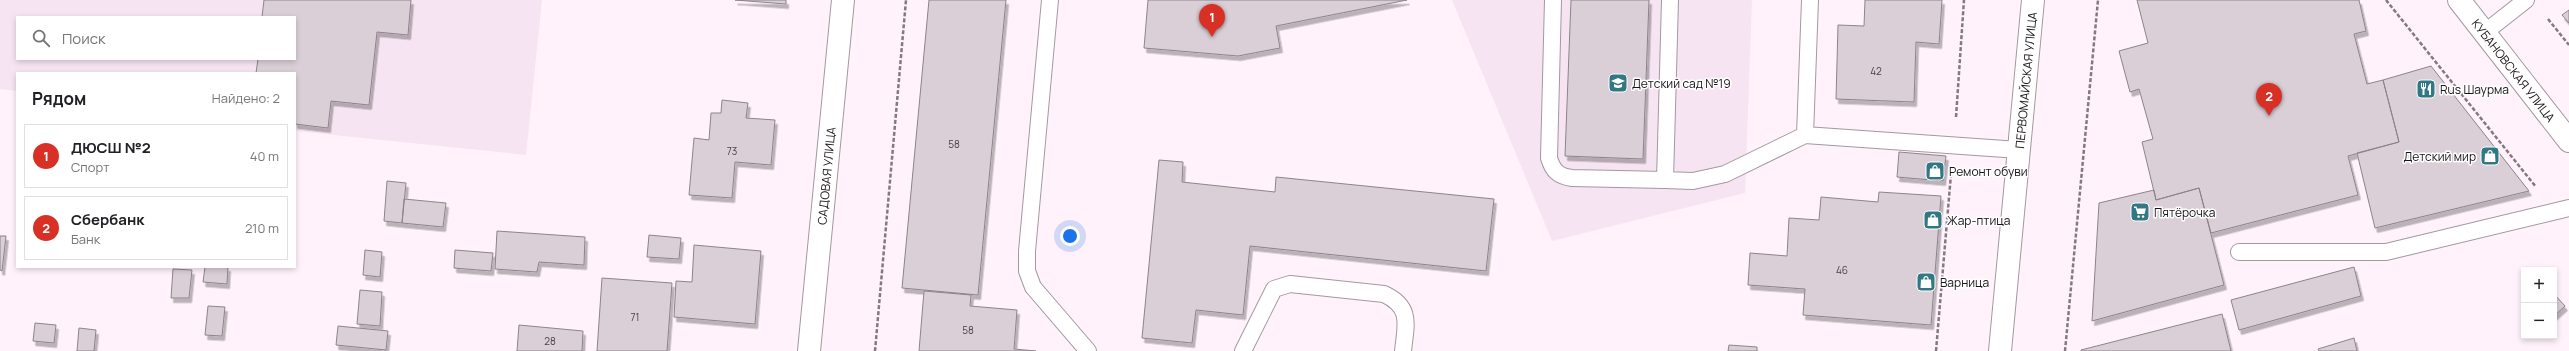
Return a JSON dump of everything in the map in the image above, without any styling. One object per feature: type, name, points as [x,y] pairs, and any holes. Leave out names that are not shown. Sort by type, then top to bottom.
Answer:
[{"type":"street","name":"САДОВАЯ УЛИЦА","points":[[809,351],[843,0]]},
{"type":"street","name":"ПЕРВОМАЙСКАЯ УЛИЦА","points":[[2000,351],[2033,0]]},
{"type":"street","name":"КУБАНОВСКАЯ УЛИЦА","points":[[2458,0],[2569,141]]},
{"type":"lane","points":[[1050,0],[1027,251],[1027,271],[1033,287],[1088,351]]},
{"type":"lane","points":[[1553,0],[1549,158],[1552,169],[1560,177],[1693,181],[1725,174],[1805,135],[2019,150]]},
{"type":"lane","points":[[1665,180],[1670,0]]},
{"type":"lane","points":[[1805,135],[1810,0]]},
{"type":"lane","points":[[2484,33],[2526,0]]},
{"type":"lane","points":[[2239,252],[2386,252],[2563,210]]},
{"type":"lane","points":[[1243,351],[1274,289],[1290,284],[1384,294],[1396,300],[1404,310],[1406,323],[1403,351]]},
{"type":"path","points":[[875,351],[906,0]]},
{"type":"path","points":[[2065,351],[2098,0]]},
{"type":"path","points":[[2386,0],[2563,210]]},
{"type":"path","points":[[2546,17],[2569,45]]},
{"type":"shaded area","points":[[0,0],[542,0],[526,155],[296,131],[296,72],[16,72],[16,91],[0,89]]},
{"type":"shaded area","name":"Детский сад №19","points":[[1452,0],[1752,0],[1745,193],[1552,241]]},
{"type":"building","points":[[264,0],[411,0],[408,35],[377,32],[369,105],[331,101],[328,128],[296,124],[296,72],[256,72],[258,60],[296,60],[296,16],[262,16]]},
{"type":"building","points":[[735,0],[786,0],[786,4]]},
{"type":"building","points":[[929,0],[1006,0],[978,295],[902,288]]},
{"type":"building","points":[[1148,0],[1407,0],[1276,26],[1280,48],[1238,56],[1144,48]]},
{"type":"building","points":[[1571,0],[1649,0],[1643,159],[1565,156]]},
{"type":"building","points":[[1865,0],[1942,0],[1939,44],[1916,42],[1914,102],[1836,99],[1838,25],[1864,26]]},
{"type":"building","points":[[2137,0],[2359,0],[2366,31],[2354,34],[2367,84],[2383,80],[2399,142],[2348,156],[2358,195],[2211,233],[2199,188],[2156,200],[2142,142],[2153,139],[2139,89],[2130,92],[2119,51],[2148,43]]},
{"type":"building","points":[[2569,10],[2569,23],[2562,15]]},
{"type":"building","points":[[2431,66],[2529,191],[2375,228],[2357,153],[2399,142],[2383,80]]},
{"type":"building","points":[[722,100],[748,103],[746,118],[775,120],[771,165],[735,162],[732,198],[689,195],[694,138],[709,140],[711,113],[721,113]]},
{"type":"building","points":[[1899,152],[1946,156],[1943,181],[1897,177]]},
{"type":"building","points":[[1159,160],[1183,162],[1182,182],[1275,192],[1276,177],[1494,199],[1486,271],[1250,246],[1243,315],[1196,310],[1192,343],[1142,338]]},
{"type":"building","points":[[387,181],[406,183],[402,223],[384,221]]},
{"type":"building","points":[[2199,188],[2224,285],[2092,321],[2099,203],[2154,190],[2156,200]]},
{"type":"building","points":[[1879,192],[1941,196],[1931,325],[1803,315],[1805,289],[1748,285],[1750,253],[1787,256],[1789,218],[1819,220],[1821,197],[1878,202]]},
{"type":"building","points":[[404,199],[446,203],[443,227],[402,223]]},
{"type":"building","points":[[497,231],[585,237],[584,265],[539,262],[537,272],[495,269]]},
{"type":"building","points":[[649,235],[681,238],[679,259],[647,257]]},
{"type":"building","points":[[0,236],[6,236],[2,271],[0,270]]},
{"type":"building","points":[[694,245],[761,251],[755,324],[674,317],[676,281],[692,282]]},
{"type":"building","points":[[365,250],[382,252],[380,277],[363,275]]},
{"type":"building","points":[[455,250],[493,253],[491,271],[454,268]]},
{"type":"building","points":[[2354,267],[2361,296],[2239,330],[2231,300]]},
{"type":"building","points":[[205,268],[228,268],[227,284],[203,282]]},
{"type":"building","points":[[173,269],[192,270],[189,298],[171,298]]},
{"type":"building","points":[[602,278],[672,283],[667,351],[597,351]]},
{"type":"building","points":[[360,290],[382,292],[380,326],[357,324]]},
{"type":"building","points":[[924,291],[971,295],[970,306],[1017,310],[1014,349],[1036,351],[919,351]]},
{"type":"building","points":[[2557,297],[2565,306],[2557,313]]},
{"type":"building","points":[[208,306],[225,307],[222,336],[205,335]]},
{"type":"building","points":[[2222,314],[2231,351],[2081,351],[2081,350]]},
{"type":"building","points":[[35,323],[56,325],[54,343],[33,341]]},
{"type":"building","points":[[519,325],[583,331],[582,351],[517,351]]},
{"type":"building","points":[[338,326],[388,331],[386,350],[336,345]]},
{"type":"building","points":[[79,328],[96,330],[94,351],[77,351]]},
{"type":"building","points":[[2354,338],[2357,351],[2319,351],[2318,349]]},
{"type":"building","points":[[1729,345],[1757,347],[1757,351],[1728,351]]},
{"type":"place","name":"ДЮСШ №2","points":[[1212,37]]},
{"type":"place","name":"Детский сад №19","points":[[1618,83]]},
{"type":"place","name":"Rus Шаурма","points":[[2426,89]]},
{"type":"place","name":"Сбербанк","points":[[2269,116]]},
{"type":"place","name":"Детский мир","points":[[2490,156]]},
{"type":"place","name":"Ремонт обуви","points":[[1935,171]]},
{"type":"place","name":"Пятёрочка","points":[[2140,212]]},
{"type":"place","name":"Жар-птица","points":[[1933,220]]},
{"type":"place","name":"Варница","points":[[1926,282]]}]
